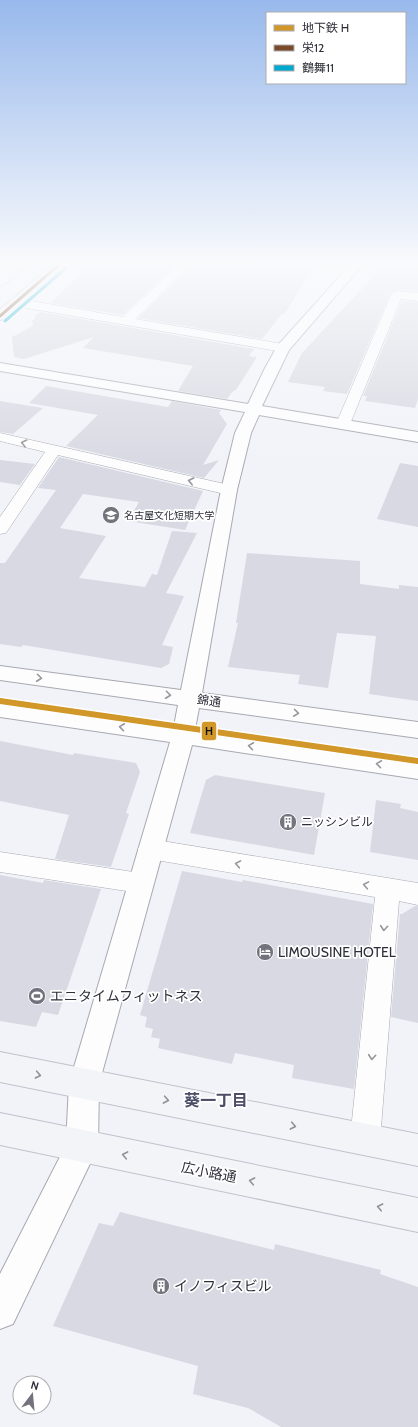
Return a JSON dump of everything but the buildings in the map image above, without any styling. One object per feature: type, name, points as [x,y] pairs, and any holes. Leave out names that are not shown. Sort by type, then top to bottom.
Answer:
[{"type":"main road","points":[[0,1067],[418,1150]]},
{"type":"main road","name":"広小路通","points":[[0,1129],[418,1215]]},
{"type":"street","points":[[180,330],[283,348]]},
{"type":"street","points":[[0,1311],[82,1147],[84,1084],[183,736],[229,490],[243,433],[272,368],[283,348],[299,330]]},
{"type":"street","points":[[343,424],[383,330]]},
{"type":"street","points":[[0,367],[418,436]]},
{"type":"street","points":[[0,437],[229,490]]},
{"type":"street","points":[[0,529],[54,450]]},
{"type":"street","name":"錦通","points":[[0,673],[418,730]]},
{"type":"street","points":[[0,709],[418,770]]},
{"type":"street","points":[[150,849],[418,894]]},
{"type":"street","points":[[0,862],[140,883]]},
{"type":"street","points":[[365,1140],[388,889]]},
{"type":"metro line","name":"H","points":[[0,701],[418,761]]},
{"type":"place","name":"名古屋文化短期大学","points":[[111,515]]},
{"type":"place","name":"ニッシンビル","points":[[288,822]]},
{"type":"place","name":"LIMOUSINE HOTEL","points":[[265,952]]},
{"type":"place","name":"エニタイムフィットネス","points":[[37,996]]},
{"type":"place","name":"イノフィスビル","points":[[161,1286]]},
{"type":"district","name":"葵一丁目","points":[[216,1100]]}]
